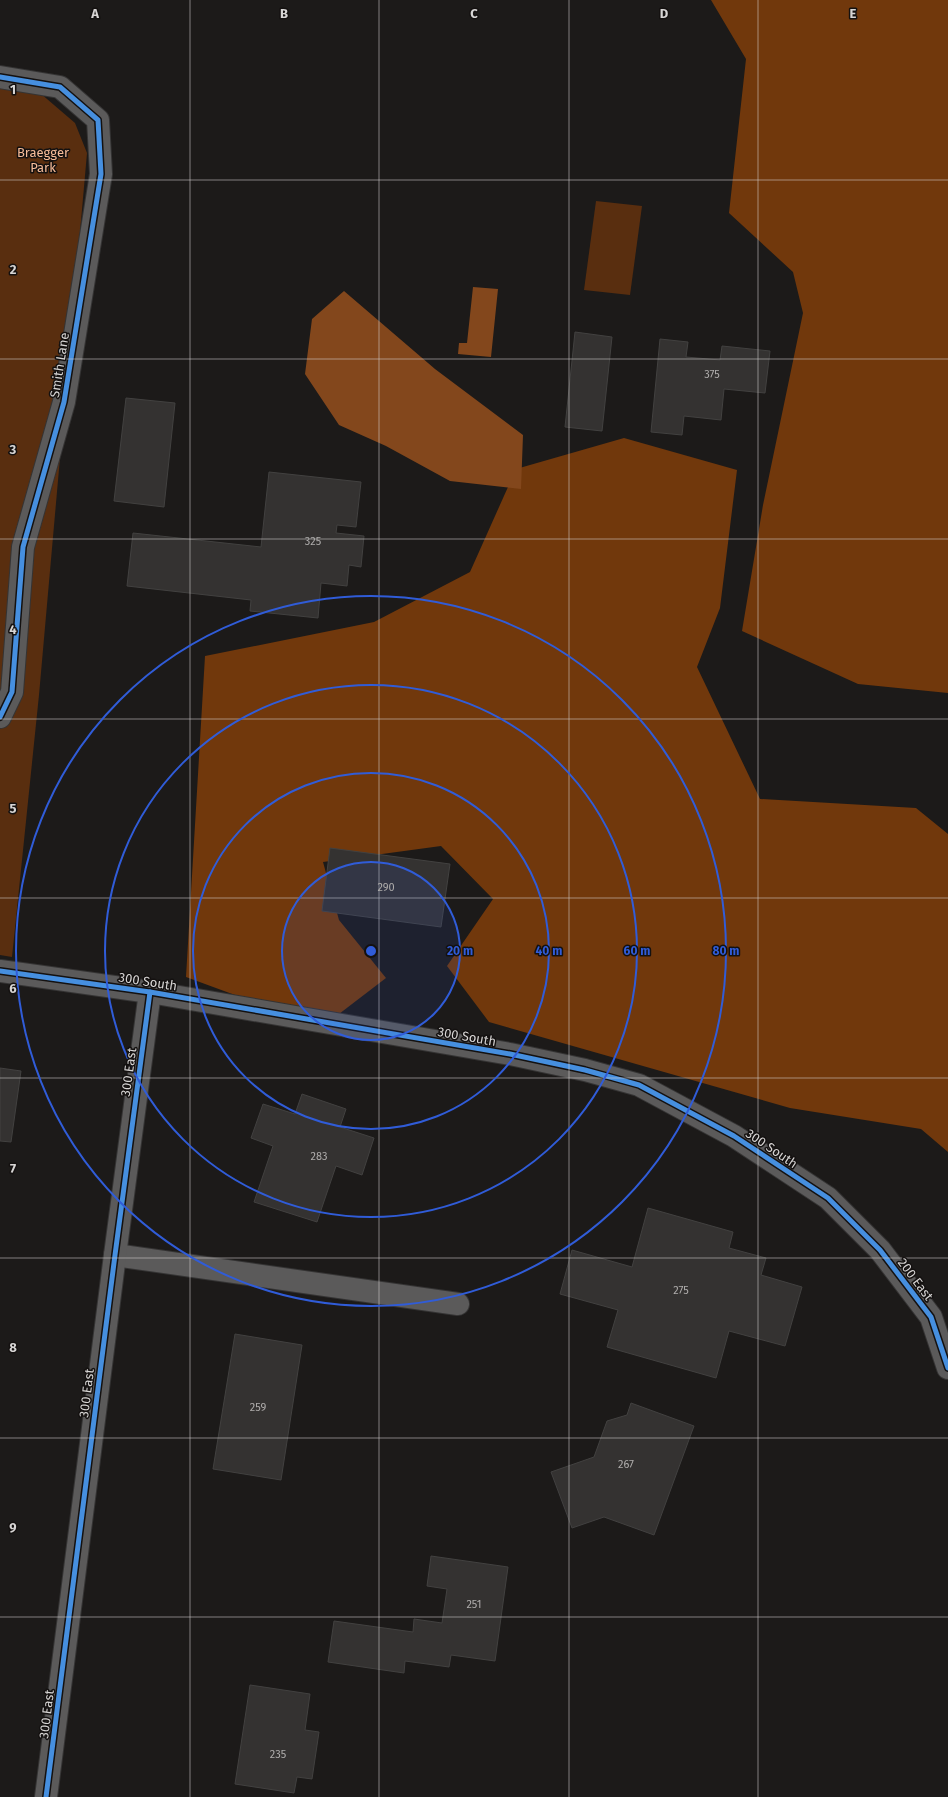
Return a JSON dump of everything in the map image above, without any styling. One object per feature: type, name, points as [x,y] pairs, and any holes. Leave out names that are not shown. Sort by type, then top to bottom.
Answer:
[{"type":"street","name":"Smith Lane","points":[[0,77],[60,87],[98,120],[101,174],[64,402],[23,547],[12,692],[0,717]]},
{"type":"street","name":"300 South","points":[[0,971],[150,992],[510,1054],[585,1070],[638,1085],[734,1136],[828,1198],[880,1250]]},
{"type":"street","name":"300 East","points":[[46,1797],[150,992]]},
{"type":"street","name":"200 East","points":[[880,1250],[931,1318],[948,1368]]},
{"type":"street","points":[[115,1254],[458,1304]]},
{"type":"green space","name":"Braegger Park","points":[[0,87],[40,93],[75,123],[87,153],[39,695],[12,957],[0,955]]},
{"type":"green space","points":[[596,201],[642,206],[630,295],[584,290]]},
{"type":"shaded area","points":[[711,0],[948,0],[948,693],[858,684],[742,631],[763,505],[803,313],[793,272],[729,213],[746,59]]},
{"type":"shaded area","points":[[473,287],[498,289],[491,357],[458,354],[459,343],[467,343]]},
{"type":"shaded area","points":[[344,291],[435,369],[523,435],[521,489],[450,481],[386,446],[339,425],[305,374],[312,319]]},
{"type":"shaded area","points":[[624,438],[737,470],[720,608],[697,667],[760,799],[916,808],[948,834],[948,1152],[921,1129],[790,1108],[489,1022],[447,966],[493,899],[441,846],[323,862],[339,920],[386,978],[322,1027],[186,977],[205,656],[374,622],[470,572],[516,469]]},
{"type":"building","points":[[575,332],[612,337],[602,431],[565,427]]},
{"type":"building","points":[[660,339],[688,342],[686,357],[720,360],[722,346],[770,351],[765,393],[724,389],[721,420],[684,416],[682,435],[651,432]]},
{"type":"building","points":[[126,398],[175,403],[164,507],[114,501]]},
{"type":"building","points":[[269,472],[361,482],[356,527],[337,525],[336,533],[364,536],[361,567],[349,565],[347,586],[321,583],[318,618],[250,611],[251,600],[127,586],[133,533],[261,547]]},
{"type":"building","points":[[330,848],[450,864],[441,927],[322,911]]},
{"type":"building","points":[[0,1068],[21,1071],[11,1142],[0,1141]]},
{"type":"building","points":[[302,1094],[346,1109],[340,1127],[374,1138],[362,1175],[336,1166],[317,1222],[254,1202],[273,1146],[251,1138],[263,1104],[295,1114]]},
{"type":"building","points":[[648,1208],[733,1232],[729,1248],[766,1258],[761,1275],[802,1287],[785,1346],[729,1331],[716,1378],[607,1347],[618,1310],[560,1294],[572,1250],[632,1267]]},
{"type":"building","points":[[235,1334],[302,1345],[281,1480],[213,1469]]},
{"type":"building","points":[[631,1403],[694,1426],[654,1535],[604,1517],[572,1528],[551,1472],[594,1457],[607,1421],[627,1415]]},
{"type":"building","points":[[431,1556],[508,1567],[495,1661],[451,1655],[449,1667],[405,1661],[404,1673],[328,1662],[334,1621],[413,1632],[414,1619],[442,1623],[447,1589],[427,1586]]},
{"type":"building","points":[[250,1685],[310,1694],[305,1730],[319,1732],[312,1779],[297,1777],[294,1793],[235,1784]]},
{"type":"cycle path","points":[[0,77],[60,87],[98,120],[101,174],[64,402],[23,547],[12,692],[0,717]]},
{"type":"cycle path","points":[[0,971],[150,992],[510,1054],[585,1070],[639,1085],[734,1136],[828,1198],[880,1250],[931,1317],[948,1368]]},
{"type":"cycle path","points":[[46,1797],[150,992]]}]
